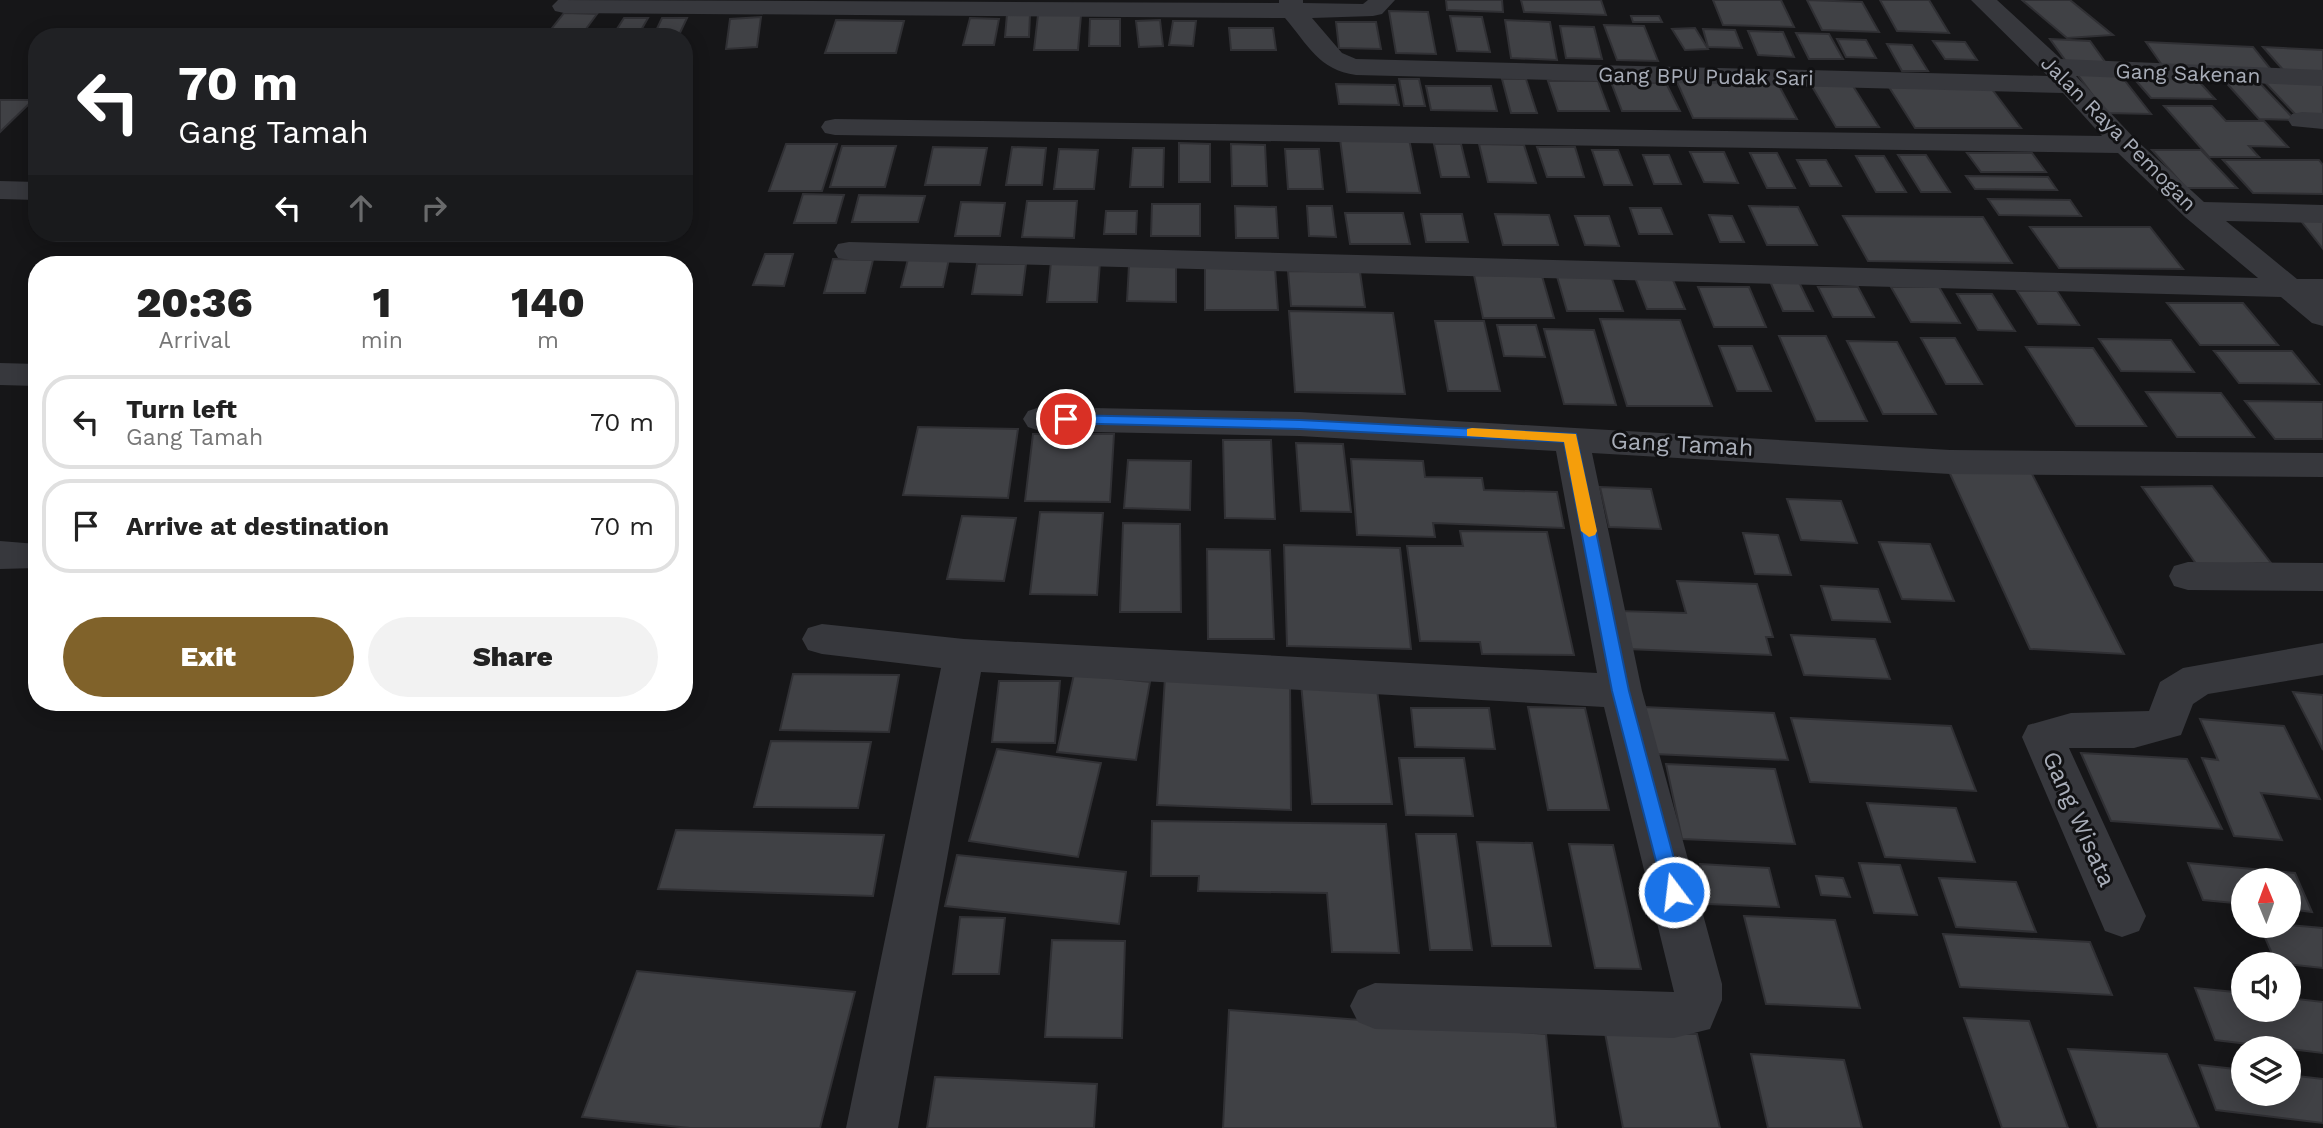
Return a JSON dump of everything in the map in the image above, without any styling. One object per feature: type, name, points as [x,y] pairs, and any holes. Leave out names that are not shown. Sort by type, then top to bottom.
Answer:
[{"type":"street","points":[[564,6],[1292,4],[1367,10],[1383,0]]},
{"type":"street","name":"Jalan Raya Pemogan","points":[[1983,0],[2062,76],[2125,145],[2196,211],[2323,316]]},
{"type":"street","name":"Gang BPU Pudak Sari","points":[[1292,4],[1333,60],[1342,65],[2062,76]]},
{"type":"street","name":"Gang Sakenan","points":[[2062,76],[2323,78]]},
{"type":"street","points":[[835,127],[2125,145]]},
{"type":"street","points":[[0,190],[28,191]]},
{"type":"street","points":[[2196,211],[2323,214]]},
{"type":"street","points":[[849,251],[2323,289]]},
{"type":"street","points":[[0,374],[28,375]]},
{"type":"street","name":"Gang Tamah","points":[[1040,419],[1300,425],[1571,438],[1950,462],[2323,465]]},
{"type":"street","points":[[1375,1006],[1674,1015],[1692,1012],[1700,993],[1621,691],[1571,438]]},
{"type":"street","points":[[2188,576],[2323,577]]},
{"type":"street","points":[[822,639],[964,655],[1621,691]]},
{"type":"street","points":[[872,1128],[964,655]]},
{"type":"street","name":"Gang Wisata","points":[[2122,916],[2043,737],[2079,731],[2132,732],[2154,728],[2166,723],[2175,694],[2197,678],[2323,659]]},
{"type":"building","points":[[1446,0],[1502,0],[1503,12],[1447,10]]},
{"type":"building","points":[[1521,0],[1601,0],[1606,15],[1524,12]]},
{"type":"building","points":[[1713,0],[1781,0],[1794,27],[1723,25]]},
{"type":"building","points":[[1807,0],[1862,2],[1879,32],[1822,30]]},
{"type":"building","points":[[1880,0],[1929,0],[1949,33],[1897,31]]},
{"type":"building","points":[[2022,0],[2070,0],[2113,35],[2067,38]]},
{"type":"building","points":[[1389,11],[1428,12],[1436,54],[1396,53]]},
{"type":"building","points":[[564,13],[597,14],[587,28],[552,28]]},
{"type":"building","points":[[1007,14],[1030,14],[1029,37],[1005,37]]},
{"type":"building","points":[[1038,15],[1081,15],[1078,50],[1034,50]]},
{"type":"building","points":[[1450,16],[1482,17],[1490,52],[1457,51]]},
{"type":"building","points":[[1631,16],[1659,16],[1662,22],[1633,22]]},
{"type":"building","points":[[761,17],[757,47],[726,49],[730,19]]},
{"type":"building","points":[[624,18],[648,18],[642,28],[618,28]]},
{"type":"building","points":[[662,18],[687,18],[682,28],[657,28]]},
{"type":"building","points":[[970,18],[999,19],[994,45],[963,45]]},
{"type":"building","points":[[1090,19],[1120,19],[1120,46],[1089,46]]},
{"type":"building","points":[[836,20],[904,21],[896,53],[825,53]]},
{"type":"building","points":[[1160,20],[1163,46],[1139,47],[1136,21]]},
{"type":"building","points":[[1505,20],[1550,22],[1557,60],[1511,58]]},
{"type":"building","points":[[1173,21],[1196,21],[1193,46],[1169,45]]},
{"type":"building","points":[[1336,22],[1376,22],[1381,49],[1339,48]]},
{"type":"building","points":[[1604,25],[1644,26],[1658,61],[1617,60]]},
{"type":"building","points":[[1560,26],[1594,27],[1602,59],[1566,58]]},
{"type":"building","points":[[1229,28],[1273,28],[1276,50],[1231,50]]},
{"type":"building","points":[[1695,28],[1708,49],[1685,50],[1672,29]]},
{"type":"building","points":[[1703,29],[1735,30],[1742,48],[1708,47]]},
{"type":"building","points":[[1748,31],[1783,32],[1794,57],[1758,55]]},
{"type":"building","points":[[1796,33],[1829,34],[1843,59],[1809,59]]},
{"type":"building","points":[[1837,39],[1866,40],[1876,58],[1846,57]]},
{"type":"building","points":[[2050,39],[2090,41],[2108,66],[2068,64]]},
{"type":"building","points":[[1933,41],[1965,42],[1977,60],[1945,59]]},
{"type":"building","points":[[2146,42],[2253,47],[2272,71],[2162,65]]},
{"type":"building","points":[[1887,44],[1912,45],[1928,71],[1902,71]]},
{"type":"building","points":[[2263,47],[2323,50],[2323,74],[2285,72]]},
{"type":"building","points":[[2075,71],[2118,72],[2151,114],[2106,113]]},
{"type":"building","points":[[2130,74],[2193,75],[2215,99],[2151,98]]},
{"type":"building","points":[[2220,76],[2254,77],[2295,120],[2259,119]]},
{"type":"building","points":[[2260,77],[2323,79],[2323,115],[2295,114]]},
{"type":"building","points":[[1399,79],[1419,79],[1425,106],[1404,106]]},
{"type":"building","points":[[1502,79],[1526,79],[1537,113],[1511,113]]},
{"type":"building","points":[[1548,81],[1598,81],[1609,111],[1558,111]]},
{"type":"building","points":[[1611,82],[1666,83],[1680,111],[1622,111]]},
{"type":"building","points":[[1677,82],[1777,82],[1797,119],[1693,118]]},
{"type":"building","points":[[1810,83],[1851,83],[1879,127],[1836,127]]},
{"type":"building","points":[[1336,84],[1395,85],[1399,105],[1339,104]]},
{"type":"building","points":[[1426,86],[1491,86],[1497,111],[1431,110]]},
{"type":"building","points":[[1889,87],[1991,88],[2021,128],[1915,128]]},
{"type":"building","points":[[0,100],[28,100],[28,105],[0,132]]},
{"type":"building","points":[[2164,106],[2212,106],[2226,121],[2264,121],[2288,147],[2249,146],[2259,157],[2209,157]]},
{"type":"building","points":[[1340,139],[1409,139],[1420,193],[1347,192]]},
{"type":"building","points":[[1179,143],[1210,144],[1210,182],[1179,182]]},
{"type":"building","points":[[786,144],[837,144],[822,191],[769,191]]},
{"type":"building","points":[[1231,144],[1265,145],[1267,186],[1232,186]]},
{"type":"building","points":[[1434,144],[1461,144],[1469,177],[1441,177]]},
{"type":"building","points":[[1479,144],[1524,145],[1536,183],[1488,182]]},
{"type":"building","points":[[842,146],[896,146],[885,187],[830,187]]},
{"type":"building","points":[[933,147],[987,148],[980,185],[925,185]]},
{"type":"building","points":[[1012,147],[1046,148],[1042,185],[1006,185]]},
{"type":"building","points":[[1537,147],[1575,147],[1584,177],[1547,177]]},
{"type":"building","points":[[1133,148],[1164,148],[1163,187],[1130,187]]},
{"type":"building","points":[[1059,149],[1098,150],[1094,189],[1054,189]]},
{"type":"building","points":[[1285,149],[1319,149],[1323,189],[1288,189]]},
{"type":"building","points":[[1592,150],[1618,150],[1632,185],[1604,185]]},
{"type":"building","points":[[2152,150],[2201,150],[2237,188],[2186,188]]},
{"type":"building","points":[[1690,152],[1724,152],[1738,183],[1704,182]]},
{"type":"building","points":[[1750,153],[1777,153],[1795,188],[1767,188]]},
{"type":"building","points":[[1967,153],[2032,153],[2046,172],[1981,172]]},
{"type":"building","points":[[1643,155],[1669,155],[1681,184],[1654,184]]},
{"type":"building","points":[[1898,155],[1926,155],[1950,192],[1921,192]]},
{"type":"building","points":[[1856,156],[1884,156],[1906,192],[1876,192]]},
{"type":"building","points":[[1797,160],[1826,160],[1841,186],[1810,186]]},
{"type":"building","points":[[2223,160],[2319,160],[2323,165],[2323,194],[2253,193]]},
{"type":"building","points":[[1966,176],[2048,177],[2057,190],[1975,189]]},
{"type":"building","points":[[803,194],[844,195],[836,223],[794,223]]},
{"type":"building","points":[[859,195],[925,196],[918,222],[852,222]]},
{"type":"building","points":[[1988,199],[2070,200],[2081,216],[1999,215]]},
{"type":"building","points":[[1027,201],[1077,201],[1074,238],[1022,237]]},
{"type":"building","points":[[961,202],[1005,203],[1000,236],[955,236]]},
{"type":"building","points":[[1152,204],[1200,204],[1200,236],[1151,236]]},
{"type":"building","points":[[1235,206],[1276,207],[1278,238],[1236,238]]},
{"type":"building","points":[[1307,206],[1332,206],[1336,237],[1309,236]]},
{"type":"building","points":[[1749,206],[1798,207],[1817,245],[1767,245]]},
{"type":"building","points":[[1630,208],[1661,208],[1672,234],[1639,234]]},
{"type":"building","points":[[1106,211],[1137,211],[1136,234],[1104,234]]},
{"type":"building","points":[[1345,213],[1403,213],[1410,244],[1350,244]]},
{"type":"building","points":[[1421,214],[1462,214],[1468,242],[1426,242]]},
{"type":"building","points":[[1495,214],[1549,215],[1558,245],[1503,245]]},
{"type":"building","points":[[1709,215],[1732,216],[1744,242],[1720,242]]},
{"type":"building","points":[[1575,216],[1609,216],[1619,246],[1585,245]]},
{"type":"building","points":[[1843,216],[1983,217],[2012,263],[1868,261]]},
{"type":"building","points":[[2298,217],[2323,218],[2323,249]]},
{"type":"building","points":[[2030,227],[2150,227],[2183,269],[2059,268]]},
{"type":"building","points":[[765,254],[793,254],[784,286],[753,285]]},
{"type":"building","points":[[833,259],[873,260],[865,293],[824,293]]},
{"type":"building","points":[[908,259],[949,259],[943,287],[901,287]]},
{"type":"building","points":[[1051,262],[1100,262],[1097,302],[1047,302]]},
{"type":"building","points":[[977,264],[1026,264],[1022,295],[972,294]]},
{"type":"building","points":[[1129,265],[1176,266],[1176,302],[1127,301]]},
{"type":"building","points":[[1205,267],[1275,268],[1278,310],[1205,310]]},
{"type":"building","points":[[1288,271],[1360,272],[1365,307],[1291,306]]},
{"type":"building","points":[[1556,273],[1610,273],[1623,311],[1567,311]]},
{"type":"building","points":[[1474,275],[1542,276],[1554,318],[1483,318]]},
{"type":"building","points":[[1634,275],[1671,275],[1685,309],[1647,309]]},
{"type":"building","points":[[1769,279],[1798,280],[1813,311],[1783,311]]},
{"type":"building","points":[[1698,287],[1749,287],[1766,327],[1714,327]]},
{"type":"building","points":[[1818,287],[1858,287],[1874,317],[1833,317]]},
{"type":"building","points":[[1891,287],[1939,287],[1960,323],[1911,322]]},
{"type":"building","points":[[2017,291],[2057,291],[2079,325],[2038,324]]},
{"type":"building","points":[[1957,294],[1992,294],[2015,331],[1978,330]]},
{"type":"building","points":[[2167,303],[2243,303],[2278,345],[2200,345]]},
{"type":"building","points":[[1289,311],[1393,313],[1405,394],[1295,392]]},
{"type":"building","points":[[1600,319],[1680,320],[1712,406],[1627,406]]},
{"type":"building","points":[[1435,321],[1484,321],[1500,391],[1448,391]]},
{"type":"building","points":[[1497,325],[1536,325],[1545,357],[1504,356]]},
{"type":"building","points":[[1544,329],[1594,330],[1616,405],[1564,404]]},
{"type":"building","points":[[1779,336],[1826,336],[1867,421],[1816,421]]},
{"type":"building","points":[[1921,338],[1955,338],[1982,384],[1946,384]]},
{"type":"building","points":[[2099,339],[2171,340],[2194,372],[2121,371]]},
{"type":"building","points":[[1847,341],[1897,342],[1936,414],[1883,414]]},
{"type":"building","points":[[1719,346],[1752,346],[1771,391],[1737,391]]},
{"type":"building","points":[[2026,347],[2093,348],[2146,426],[2076,426]]},
{"type":"building","points":[[2214,351],[2292,351],[2319,384],[2239,383]]},
{"type":"building","points":[[2146,392],[2221,393],[2254,437],[2177,437]]},
{"type":"building","points":[[2245,401],[2323,402],[2323,439],[2275,439]]},
{"type":"building","points":[[918,427],[1018,429],[1008,498],[903,495]]},
{"type":"building","points":[[1033,434],[1114,434],[1110,502],[1025,501]]},
{"type":"building","points":[[1223,440],[1271,440],[1275,519],[1225,518]]},
{"type":"building","points":[[1296,443],[1343,444],[1351,512],[1301,511]]},
{"type":"building","points":[[1351,459],[1423,461],[1425,477],[1482,478],[1484,490],[1557,492],[1564,528],[1433,523],[1435,537],[1357,535]]},
{"type":"building","points":[[1128,460],[1191,461],[1190,510],[1124,508]]},
{"type":"building","points":[[1947,467],[2030,470],[2124,654],[2030,649]]},
{"type":"building","points":[[2212,486],[2271,563],[2197,565],[2142,487]]},
{"type":"building","points":[[1600,487],[1651,489],[1661,529],[1609,527]]},
{"type":"building","points":[[1787,499],[1841,501],[1857,543],[1801,540]]},
{"type":"building","points":[[1040,512],[1103,513],[1097,595],[1030,594]]},
{"type":"building","points":[[962,516],[1016,518],[1004,581],[947,579]]},
{"type":"building","points":[[1123,523],[1180,524],[1181,612],[1120,612]]},
{"type":"building","points":[[1460,531],[1547,532],[1574,655],[1482,654],[1480,642],[1420,641],[1407,546],[1463,546]]},
{"type":"building","points":[[1743,533],[1778,535],[1791,575],[1755,574]]},
{"type":"building","points":[[1879,542],[1930,544],[1954,601],[1902,599]]},
{"type":"building","points":[[1284,545],[1400,548],[1411,649],[1287,646]]},
{"type":"building","points":[[1207,549],[1270,550],[1274,639],[1208,639]]},
{"type":"building","points":[[1677,581],[1757,584],[1773,637],[1766,637],[1771,655],[1627,649],[1619,611],[1686,613]]},
{"type":"building","points":[[1821,586],[1878,589],[1890,622],[1832,620]]},
{"type":"building","points":[[1791,635],[1875,639],[1890,679],[1804,675]]},
{"type":"building","points":[[793,674],[899,675],[889,732],[780,730]]},
{"type":"building","points":[[1074,674],[1150,682],[1136,760],[1057,752]]},
{"type":"building","points":[[1165,677],[1290,682],[1291,810],[1157,805]]},
{"type":"building","points":[[999,681],[1060,681],[1055,743],[992,742]]},
{"type":"building","points":[[1376,682],[1392,804],[1312,804],[1301,683]]},
{"type":"building","points":[[2293,692],[2323,695],[2323,750]]},
{"type":"building","points":[[1528,707],[1585,708],[1609,810],[1548,810]]},
{"type":"building","points":[[1644,707],[1774,713],[1788,760],[1654,754]]},
{"type":"building","points":[[1411,708],[1489,708],[1495,749],[1415,747]]},
{"type":"building","points":[[1791,718],[1951,726],[1976,791],[1810,782]]},
{"type":"building","points":[[2200,719],[2284,726],[2320,799],[2261,793],[2282,840],[2234,836],[2202,758],[2218,760]]},
{"type":"building","points":[[771,741],[871,742],[858,808],[754,807]]},
{"type":"building","points":[[997,749],[1101,763],[1078,857],[969,841]]},
{"type":"building","points":[[2081,753],[2187,759],[2222,829],[2111,821]]},
{"type":"building","points":[[1399,758],[1464,758],[1473,816],[1406,815]]},
{"type":"building","points":[[1666,764],[1775,769],[1795,844],[1682,839]]},
{"type":"building","points":[[1867,803],[1956,808],[1975,862],[1885,857]]},
{"type":"building","points":[[1152,821],[1386,824],[1399,953],[1332,952],[1327,893],[1198,891],[1199,876],[1151,876]]},
{"type":"building","points":[[676,830],[884,835],[873,896],[658,889]]},
{"type":"building","points":[[1416,834],[1456,834],[1472,950],[1430,950]]},
{"type":"building","points":[[1477,842],[1532,843],[1551,946],[1492,946]]},
{"type":"building","points":[[1569,844],[1613,845],[1641,969],[1595,968]]},
{"type":"building","points":[[957,855],[1126,872],[1119,924],[945,906]]},
{"type":"building","points":[[1859,863],[1900,865],[1917,915],[1874,913]]},
{"type":"building","points":[[2188,863],[2242,868],[2231,868],[2231,903],[2203,900]]},
{"type":"building","points":[[1700,864],[1769,868],[1779,907],[1708,904]]},
{"type":"building","points":[[1816,876],[1843,878],[1850,897],[1821,895]]},
{"type":"building","points":[[1939,878],[2016,882],[2036,932],[1956,927]]},
{"type":"building","points":[[2301,887],[2312,912],[2301,911]]},
{"type":"building","points":[[1744,916],[1835,920],[1860,1008],[1766,1004]]},
{"type":"building","points":[[960,917],[1005,918],[999,974],[953,974]]},
{"type":"building","points":[[2301,926],[2323,928],[2323,968],[2301,966],[2301,952],[2271,952],[2265,938],[2301,938]]},
{"type":"building","points":[[1943,934],[2090,942],[2112,995],[1960,987]]},
{"type":"building","points":[[1052,940],[1125,941],[1122,1038],[1045,1037]]},
{"type":"building","points":[[637,971],[855,992],[820,1128],[690,1128],[582,1117]]},
{"type":"building","points":[[2195,988],[2231,992],[2231,1022],[2301,1022],[2301,999],[2323,1002],[2323,1053],[2301,1050],[2301,1036],[2231,1036],[2231,1042],[2215,1040]]},
{"type":"building","points":[[1229,1010],[1546,1034],[1556,1128],[1223,1128]]},
{"type":"building","points":[[1964,1018],[2029,1021],[2068,1128],[2002,1128]]},
{"type":"building","points":[[1605,1033],[1697,1034],[1720,1128],[1623,1128]]},
{"type":"building","points":[[2068,1049],[2167,1054],[2199,1128],[2098,1128]]},
{"type":"building","points":[[1751,1054],[1844,1060],[1862,1128],[1768,1128]]},
{"type":"building","points":[[2199,1065],[2231,1069],[2231,1106],[2301,1106],[2301,1076],[2323,1079],[2323,1123],[2216,1110]]},
{"type":"building","points":[[935,1077],[1097,1084],[1094,1128],[927,1128]]},
{"type":"slow traffic","points":[[1472,433],[1571,438],[1589,531]]},
{"type":"route","points":[[1066,419],[1300,425],[1571,438],[1621,691],[1674,892]]}]
